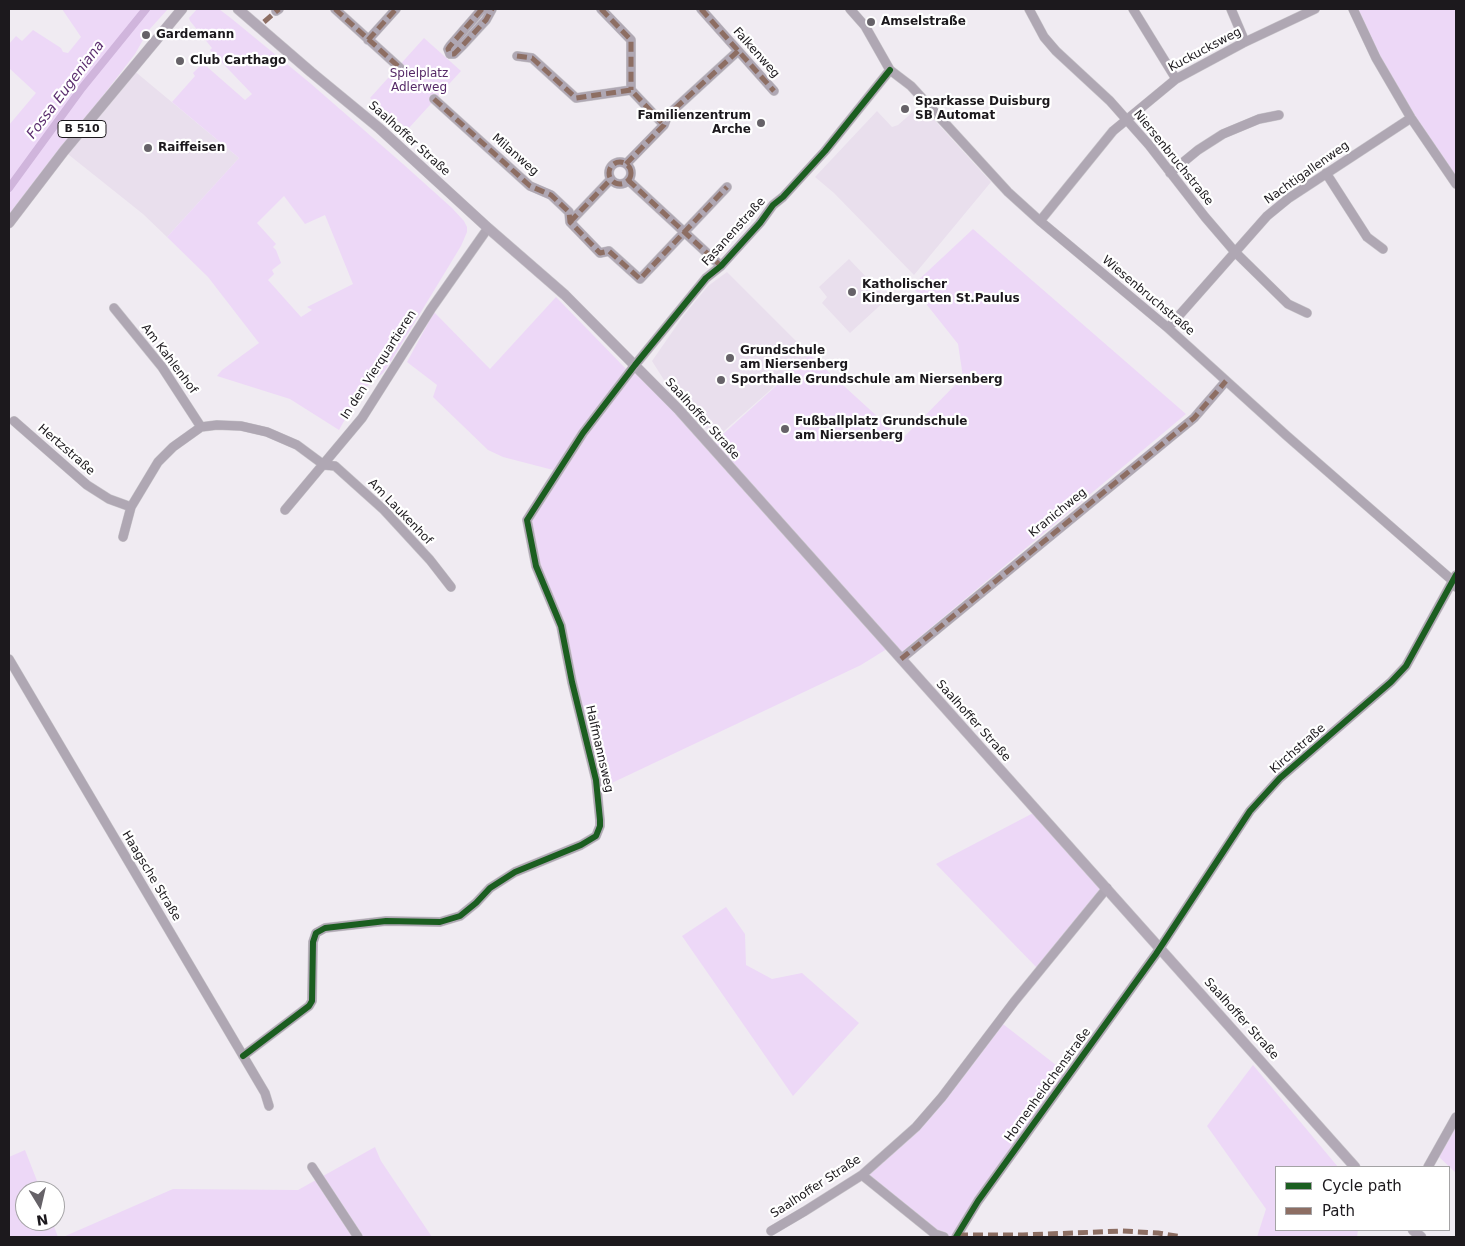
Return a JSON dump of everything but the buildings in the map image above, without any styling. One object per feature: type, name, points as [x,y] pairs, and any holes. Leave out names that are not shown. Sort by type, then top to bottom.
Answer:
[{"type":"main road","name":"B 510","points":[[9,223],[64,151],[182,9]]},
{"type":"main road","name":"Saalhoffer Straße","points":[[238,9],[310,72],[379,128],[579,308],[635,365],[678,410],[1354,1166]]},
{"type":"street","points":[[335,9],[400,68]]},
{"type":"street","points":[[368,40],[396,9]]},
{"type":"street","points":[[482,9],[450,46],[448,49],[450,54],[454,54],[463,45],[486,20],[492,9]]},
{"type":"street","points":[[601,9],[631,40],[631,90],[664,125]]},
{"type":"street","name":"Falkenweg","points":[[701,9],[774,91]]},
{"type":"street","name":"Niersenbruchstraße","points":[[1029,9],[1044,37],[1056,51],[1110,100],[1204,217],[1235,252],[1288,304],[1307,313]]},
{"type":"street","points":[[1133,9],[1176,78]]},
{"type":"street","points":[[1231,9],[1245,42]]},
{"type":"street","name":"Kuckucksweg","points":[[1040,221],[1113,131],[1176,78],[1245,42],[1315,9]]},
{"type":"street","points":[[1353,9],[1376,58],[1411,118],[1456,184]]},
{"type":"street","name":"Wiesenbruchstraße","points":[[855,10],[890,70],[911,86],[995,178],[1040,221],[1168,328],[1455,581]]},
{"type":"street","points":[[626,164],[664,125],[668,115],[738,51]]},
{"type":"street","points":[[517,56],[532,58],[576,98],[631,90]]},
{"type":"street","name":"Fasanenstraße","points":[[635,365],[706,278],[720,266],[760,223],[773,205],[783,197],[825,151],[890,70]]},
{"type":"street","name":"Milanweg","points":[[434,99],[530,186],[551,195],[569,212],[570,222],[600,253],[609,251],[640,279],[684,232]]},
{"type":"street","points":[[1170,173],[1198,150],[1224,134],[1259,118],[1279,114]]},
{"type":"street","name":"Nachtigallenweg","points":[[1168,328],[1267,216],[1289,198],[1411,118]]},
{"type":"street","points":[[619,162],[626,164],[631,172],[628,180],[621,184],[614,182],[609,171],[612,166],[619,162]]},
{"type":"street","points":[[1326,173],[1368,237],[1383,249]]},
{"type":"street","points":[[570,222],[611,179]]},
{"type":"street","points":[[628,180],[720,266]]},
{"type":"street","points":[[684,232],[727,187]]},
{"type":"street","name":"In den Vierquartieren","points":[[285,510],[324,465],[372,403],[431,309],[488,228]]},
{"type":"street","name":"Am Kahlenhof","points":[[114,308],[162,367],[201,427]]},
{"type":"street","name":"Halfmannsweg","points":[[243,1056],[309,1006],[312,1001],[313,942],[316,933],[325,928],[386,920],[440,922],[460,916],[490,888],[518,870],[581,845],[596,836],[600,820],[596,780],[572,682],[561,626],[536,566],[527,520],[583,433],[635,365]]},
{"type":"street","name":"Kranichweg","points":[[901,659],[1194,418],[1226,381]]},
{"type":"street","name":"Hertzstraße","points":[[14,421],[87,486],[110,499],[131,507]]},
{"type":"street","name":"Am Laukenhof","points":[[201,427],[217,425],[240,426],[267,432],[297,445],[324,465],[335,466],[384,510],[430,560],[451,587]]},
{"type":"street","points":[[123,537],[131,507],[158,462],[173,447],[201,427]]},
{"type":"street","name":"Kirchstraße","points":[[1160,947],[1250,811],[1280,778],[1391,682],[1406,666],[1455,581]]},
{"type":"street","name":"Haagsche Straße","points":[[9,659],[265,1093],[269,1106]]},
{"type":"street","name":"Saalhoffer Straße","points":[[770,1231],[862,1174],[916,1127],[942,1097],[1014,1002],[1107,888]]},
{"type":"street","name":"Hornenheidchenstraße","points":[[956,1237],[978,1202],[1160,947]]},
{"type":"street","points":[[1429,1166],[1456,1117]]},
{"type":"street","points":[[312,1167],[358,1237]]},
{"type":"street","points":[[862,1174],[935,1234],[944,1237]]},
{"type":"shaded area","points":[[132,69],[239,158],[167,237],[143,214],[64,151]]},
{"type":"shaded area","points":[[877,111],[892,127],[898,125],[914,111],[922,118],[928,113],[991,182],[914,275],[834,193],[815,177]]},
{"type":"shaded area","name":"Katholischer Kindergarten St.Paulus","points":[[849,259],[887,299],[850,333],[822,303],[827,297],[819,287]]},
{"type":"shaded area","name":"Grundschule am Niersenberg","points":[[727,272],[810,355],[715,439],[664,380],[652,361],[684,315],[708,286]]},
{"type":"green space","points":[[62,9],[168,9],[148,31],[135,54],[9,218],[9,125],[36,93],[9,68],[9,44],[16,36],[22,41],[33,30],[61,48],[63,52],[68,53],[81,37]]},
{"type":"green space","points":[[197,9],[219,9],[310,83],[403,164],[452,208],[467,227],[467,232],[461,246],[390,363],[383,373],[361,391],[339,430],[290,399],[217,376],[222,370],[259,343],[208,277],[167,237],[239,158],[172,102],[195,76],[193,73],[201,65],[204,67],[205,65],[245,100],[252,94],[210,50],[212,48],[189,18]],"holes":[[[284,196],[305,224],[325,215],[353,284],[307,307],[312,310],[301,317],[268,280],[274,274],[272,270],[281,263],[273,247],[276,244],[257,223]]]},
{"type":"green space","points":[[1353,9],[1456,9],[1456,181],[1412,115]]},
{"type":"green space","name":"Spielplatz Adlerweg","points":[[424,38],[461,71],[408,129],[370,98]]},
{"type":"green space","points":[[973,229],[1186,414],[897,656],[890,647],[861,665],[597,790],[561,623],[536,566],[526,516],[557,471],[503,457],[488,450],[433,397],[437,385],[407,362],[434,312],[490,369],[556,297],[628,371],[635,365],[710,446],[810,355],[902,439],[963,377],[958,344],[912,286]]},
{"type":"green space","points":[[1037,811],[1107,888],[1040,971],[936,864]]},
{"type":"green space","points":[[726,907],[745,934],[746,965],[772,979],[802,973],[859,1023],[793,1096],[682,936]]},
{"type":"green space","points":[[999,1021],[1069,1075],[956,1237],[944,1237],[862,1175],[916,1127]]},
{"type":"green space","points":[[1253,1065],[1337,1166],[1275,1166],[1275,1231],[1358,1231],[1357,1237],[1257,1237],[1266,1209],[1207,1126]]},
{"type":"green space","points":[[1456,1124],[1456,1173],[1438,1156]]},
{"type":"green space","points":[[375,1147],[381,1161],[432,1237],[63,1237],[173,1189],[298,1190]]},
{"type":"green space","points":[[25,1150],[37,1181],[15,1181],[15,1231],[56,1231],[58,1237],[9,1237],[9,1157]]},
{"type":"waterway","name":"Fossa Eugeniana","points":[[9,188],[82,88],[146,9]]},
{"type":"marked path","points":[[264,22],[279,9]]},
{"type":"marked path","points":[[335,9],[400,68]]},
{"type":"marked path","points":[[368,40],[396,9]]},
{"type":"marked path","points":[[482,9],[450,46],[448,49],[450,54],[454,54],[463,45],[486,20],[492,9]]},
{"type":"marked path","points":[[601,9],[631,40],[631,90]]},
{"type":"marked path","points":[[701,9],[774,91]]},
{"type":"marked path","points":[[626,164],[664,125],[668,115],[738,51]]},
{"type":"marked path","points":[[517,56],[532,58],[576,98],[631,90],[664,125]]},
{"type":"marked path","points":[[434,99],[530,186],[551,195],[569,212],[570,222],[600,253],[609,251],[640,279],[727,187]]},
{"type":"marked path","points":[[620,162],[628,165],[631,173],[628,181],[620,184],[612,181],[609,173],[612,165],[620,162]]},
{"type":"marked path","points":[[570,222],[611,179]]},
{"type":"marked path","points":[[628,180],[721,266]]},
{"type":"marked path","points":[[901,659],[1194,418],[1226,381]]},
{"type":"marked path","points":[[958,1235],[1023,1235],[1122,1231],[1158,1233],[1182,1237]]},
{"type":"cycle path","points":[[243,1056],[309,1006],[312,1001],[313,942],[316,933],[325,928],[386,921],[440,922],[460,916],[490,888],[515,872],[581,845],[596,836],[600,826],[596,780],[572,682],[561,626],[536,566],[527,520],[583,433],[635,365],[706,278],[721,266],[760,223],[773,205],[783,197],[825,151],[890,70]]},
{"type":"cycle path","points":[[956,1237],[978,1201],[1156,954],[1250,811],[1280,778],[1391,682],[1406,666],[1456,575]]},
{"type":"place","name":"Amselstraße","points":[[871,22]]},
{"type":"place","name":"Gardemann","points":[[146,35]]},
{"type":"place","name":"Club Carthago","points":[[180,61]]},
{"type":"place","name":"Sparkasse Duisburg SB Automat","points":[[905,109]]},
{"type":"place","name":"Familienzentrum Arche","points":[[761,123]]},
{"type":"place","name":"Raiffeisen","points":[[148,148]]},
{"type":"place","name":"Katholischer Kindergarten St.Paulus","points":[[852,292]]},
{"type":"place","name":"Grundschule am Niersenberg","points":[[730,358]]},
{"type":"place","name":"Sporthalle Grundschule am Niersenberg","points":[[721,380]]},
{"type":"place","name":"Fußballplatz Grundschule am Niersenberg","points":[[785,429]]}]
